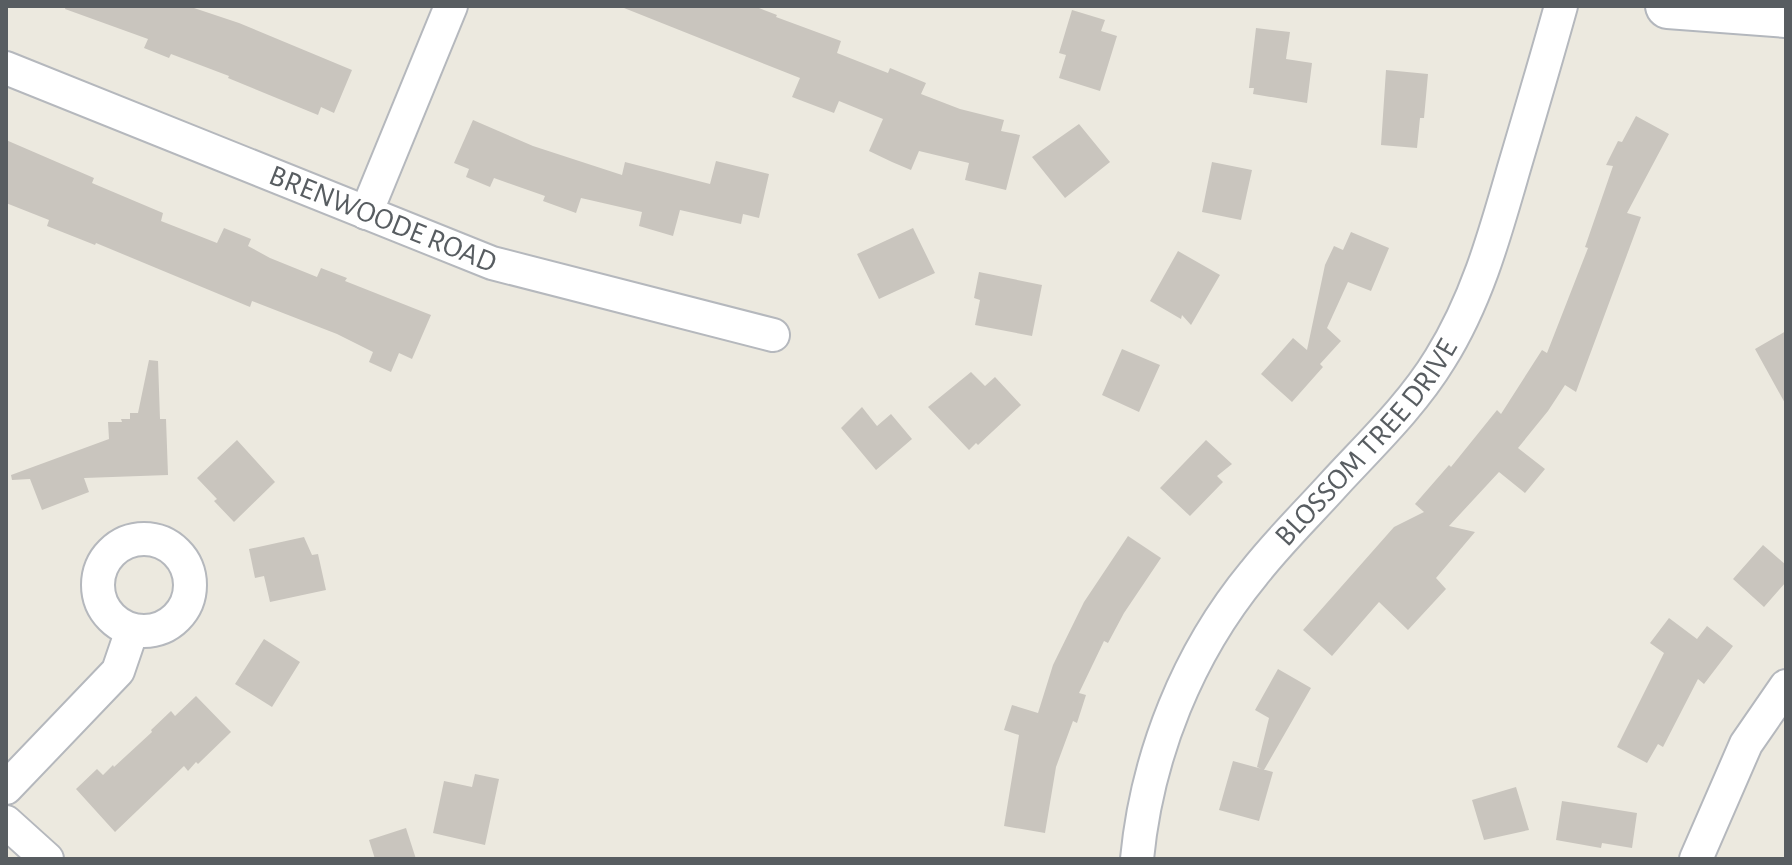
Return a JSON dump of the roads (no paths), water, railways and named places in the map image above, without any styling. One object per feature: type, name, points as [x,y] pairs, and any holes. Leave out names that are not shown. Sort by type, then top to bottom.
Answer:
[{"type":"street","points":[[366,213],[451,6]]},
{"type":"street","name":"BLOSSOM TREE DRIVE","points":[[1137,859],[1141,815],[1163,738],[1186,677],[1216,625],[1253,573],[1407,402],[1440,360],[1472,300],[1493,242],[1561,6]]},
{"type":"street","points":[[1668,6],[1765,16],[1786,15]]},
{"type":"street","name":"BRENWOODE ROAD","points":[[6,68],[492,263],[773,335]]},
{"type":"street","points":[[6,788],[118,671],[132,630]]},
{"type":"street","points":[[1696,859],[1746,744],[1786,686]]},
{"type":"street","points":[[6,822],[47,859]]}]
